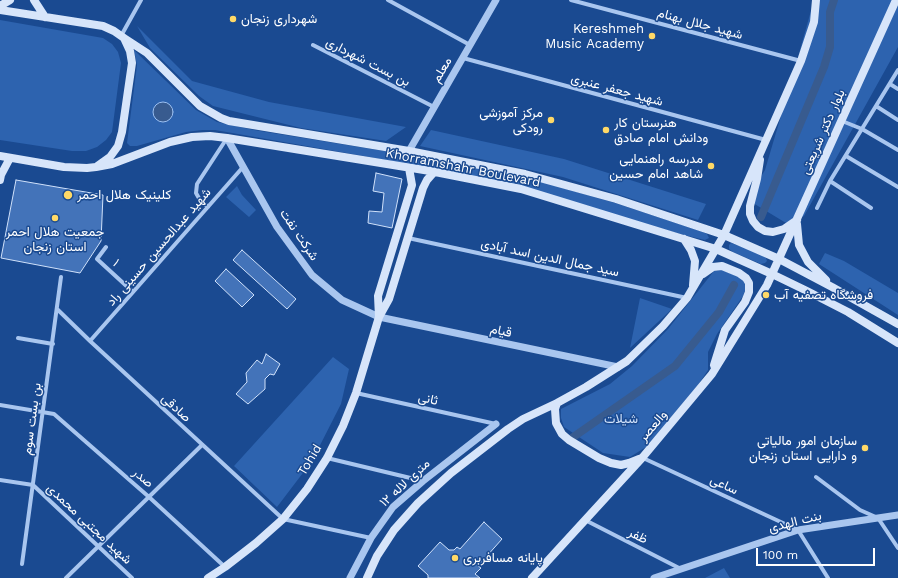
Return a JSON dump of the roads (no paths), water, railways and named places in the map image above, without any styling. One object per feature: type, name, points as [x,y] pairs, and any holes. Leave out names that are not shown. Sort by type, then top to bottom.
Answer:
[{"type":"main road","points":[[0,6],[10,0]]},
{"type":"main road","points":[[34,0],[35,4],[45,17]]},
{"type":"main road","points":[[367,578],[377,556],[394,530],[418,503],[452,473],[523,419],[557,403],[627,361],[641,349],[688,298],[724,235],[801,61],[814,22],[816,0]]},
{"type":"main road","name":"بلوار دکتر شریعتی","points":[[772,274],[896,0]]},
{"type":"main road","name":"Khorramshahr Boulevard","points":[[0,10],[102,26],[114,31],[147,53],[200,106],[230,122],[409,151],[525,174],[616,199],[724,235],[779,259],[898,324]]},
{"type":"main road","points":[[96,167],[110,157],[118,146],[122,132],[132,63],[130,51],[122,37]]},
{"type":"main road","name":"Khorramshahr Boulevard","points":[[0,156],[64,167],[88,168],[112,164],[170,142],[204,136],[227,138],[434,172],[521,189],[716,249],[772,274],[848,312],[898,343]]},
{"type":"main road","points":[[761,151],[757,180],[750,206],[750,214],[753,221],[758,227],[765,231],[773,232],[784,229],[798,219]]},
{"type":"main road","points":[[0,176],[10,158]]},
{"type":"main road","name":"Tohid","points":[[379,317],[378,296],[412,185],[409,168]]},
{"type":"main road","name":"Tohid","points":[[208,578],[226,567],[283,519],[307,489],[327,458],[343,426],[356,393],[379,317],[389,299],[423,188],[427,180],[434,172]]},
{"type":"main road","points":[[412,185],[420,185],[423,188]]},
{"type":"main road","points":[[798,219],[798,239],[802,252],[813,268],[832,287]]},
{"type":"main road","points":[[684,239],[691,250],[695,261],[693,288]]},
{"type":"main road","points":[[701,275],[713,267],[722,266],[739,273],[746,278],[749,283],[749,292],[745,302],[725,330],[712,374]]},
{"type":"main road","name":"والعصر","points":[[532,578],[642,458],[712,374],[767,285],[772,274]]},
{"type":"main road","points":[[557,403],[555,409],[556,423],[562,434],[568,440],[599,458],[611,463],[621,465],[629,464],[642,458]]},
{"type":"street","points":[[122,37],[141,0]]},
{"type":"street","points":[[388,0],[470,46]]},
{"type":"street","name":"معلم","points":[[409,151],[496,0]]},
{"type":"street","name":"شهید جلال بهنام","points":[[571,0],[801,61]]},
{"type":"street","name":"بن بست شهرداری","points":[[314,45],[434,108]]},
{"type":"street","name":"شهید جعفر عنبری","points":[[462,58],[766,140]]},
{"type":"street","points":[[817,208],[830,181],[898,70]]},
{"type":"street","points":[[890,84],[898,89]]},
{"type":"street","points":[[876,106],[898,120]]},
{"type":"street","points":[[842,121],[862,130],[898,150]]},
{"type":"street","points":[[208,207],[196,194],[197,184],[227,138]]},
{"type":"street","name":"شرکت نفت","points":[[227,138],[277,227],[312,275],[342,300],[379,317]]},
{"type":"street","points":[[846,156],[898,187]]},
{"type":"street","name":"شهید عبدالحسین حسینی راد","points":[[90,341],[243,167]]},
{"type":"street","points":[[830,181],[871,208]]},
{"type":"street","name":"سید جمال الدین اسد آبادی","points":[[408,238],[688,298]]},
{"type":"street","name":"۱","points":[[106,247],[97,259],[133,292]]},
{"type":"street","name":"بن بست سوم","points":[[22,564],[61,277]]},
{"type":"street","name":"صادقی","points":[[57,309],[283,519]]},
{"type":"street","name":"قیام","points":[[379,317],[618,367]]},
{"type":"street","points":[[18,338],[53,344]]},
{"type":"street","name":"ثانی","points":[[356,393],[496,424]]},
{"type":"street","name":"صدر","points":[[0,405],[54,414],[226,567]]},
{"type":"street","name":"۱۲ متری لاله","points":[[350,578],[371,538],[393,508],[423,481],[496,424]]},
{"type":"street","points":[[66,578],[202,444]]},
{"type":"street","points":[[327,458],[423,481]]},
{"type":"street","name":"ساعی","points":[[642,458],[798,530]]},
{"type":"street","points":[[816,478],[860,510],[878,518],[898,548]]},
{"type":"street","points":[[0,480],[33,485]]},
{"type":"street","name":"شهید مجتبی محمدی","points":[[33,485],[132,578]]},
{"type":"street","name":"بنت الهدی","points":[[657,578],[798,530],[898,515]]},
{"type":"street","points":[[283,519],[371,538]]},
{"type":"street","name":"ظفر","points":[[585,520],[682,569]]},
{"type":"street","points":[[798,530],[828,578]]},
{"type":"waterway","points":[[761,217],[824,67],[830,47],[830,12],[834,0]]},
{"type":"waterway","points":[[569,440],[675,366],[719,312],[734,285]]},
{"type":"place","name":"شهرداری زنجان","points":[[233,19]]},
{"type":"place","name":"Kereshmeh Music Academy","points":[[652,36]]},
{"type":"place","name":"مرکز آموزشی رودکی","points":[[551,120]]},
{"type":"place","name":"هنرستان کار ودانش امام صادق","points":[[606,130]]},
{"type":"place","name":"مدرسه راهنمایی شاهد امام حسین","points":[[711,166]]},
{"type":"place","name":"کلینیک هلال احمر","points":[[68,195]]},
{"type":"place","name":"جمعیت هلال احمر استان زنجان","points":[[55,218]]},
{"type":"place","name":"فروشگاه تصفیه آب","points":[[766,295]]},
{"type":"place","name":"سازمان امور مالیاتی و دارایی استان زنجان","points":[[865,448]]},
{"type":"place","name":"پایانه مسافربری","points":[[455,558]]},
{"type":"park label","name":"شیلات","points":[[621,419]]}]
